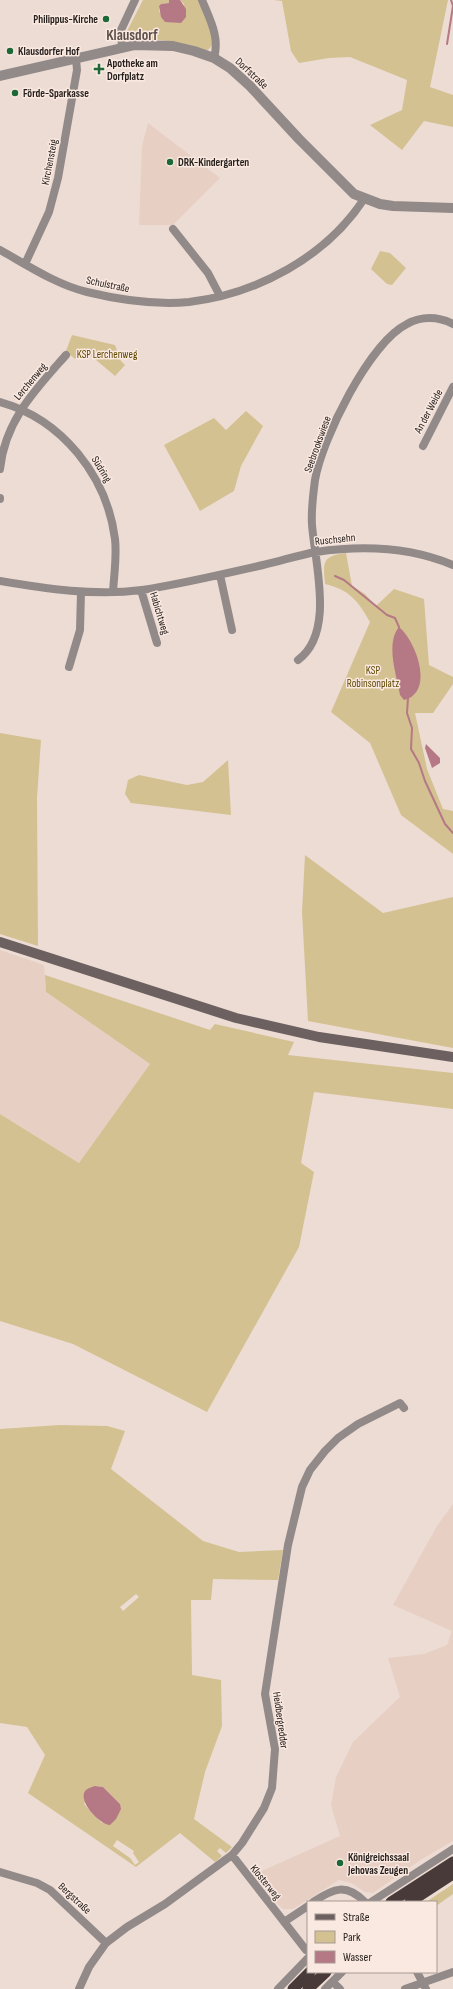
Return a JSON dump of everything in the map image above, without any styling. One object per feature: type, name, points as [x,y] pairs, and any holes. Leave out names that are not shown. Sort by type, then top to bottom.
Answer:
[{"type":"highway","points":[[393,1901],[453,1862]]},
{"type":"highway","points":[[412,1901],[453,1874]]},
{"type":"highway","points":[[293,1989],[309,1973]]},
{"type":"highway","points":[[308,1989],[325,1973]]},
{"type":"main road","points":[[0,942],[236,1018],[319,1037],[453,1057]]},
{"type":"street","points":[[122,48],[121,30],[135,0]]},
{"type":"street","points":[[202,0],[216,35],[217,49],[214,58]]},
{"type":"street","name":"Dorfstraße","points":[[0,76],[122,48],[142,45],[173,46],[194,51],[214,58],[230,68],[250,86],[354,194],[364,199],[393,206],[453,208]]},
{"type":"street","name":"Kirchensteig","points":[[26,264],[43,228],[58,178],[78,70],[76,59]]},
{"type":"street","name":"Schulstraße","points":[[0,250],[63,283],[86,292],[138,302],[189,302],[220,296],[255,284],[298,263],[330,239],[357,210],[364,199]]},
{"type":"street","points":[[173,229],[208,273],[220,296]]},
{"type":"street","name":"Seebrookswiese","points":[[298,660],[304,656],[311,645],[316,630],[320,604],[320,575],[312,523],[314,491],[318,466],[339,414],[358,380],[382,346],[396,331],[407,324],[421,319],[441,319],[453,324]]},
{"type":"street","name":"Lerchenweg","points":[[0,469],[6,444],[20,409],[66,355]]},
{"type":"street","name":"An der Weide","points":[[423,446],[453,387]]},
{"type":"street","name":"Südring","points":[[0,402],[20,409],[40,419],[65,438],[86,463],[101,489],[112,518],[116,541],[113,592]]},
{"type":"street","name":"Ruschsehn","points":[[141,590],[220,575],[316,552],[379,548],[422,555],[453,566]]},
{"type":"street","points":[[220,575],[232,630]]},
{"type":"street","points":[[0,581],[35,588],[81,592],[141,590]]},
{"type":"street","name":"Habichtweg","points":[[141,590],[157,643]]},
{"type":"street","points":[[69,667],[80,630],[81,592]]},
{"type":"street","name":"Heidbergredder","points":[[79,1989],[89,1966],[106,1943],[127,1927],[164,1904],[232,1855],[242,1843],[264,1808],[272,1788],[275,1749],[265,1694],[288,1546],[302,1487],[310,1470],[325,1451],[338,1438],[358,1424],[400,1403],[404,1408]]},
{"type":"street","points":[[373,1901],[453,1849]]},
{"type":"street","name":"Klosterweg","points":[[232,1855],[307,1954]]},
{"type":"street","name":"Bergstraße","points":[[0,1872],[37,1883],[50,1890],[106,1943]]},
{"type":"street","points":[[315,1901],[336,1889],[346,1889],[364,1901]]},
{"type":"street","points":[[284,1922],[307,1907]]},
{"type":"street","points":[[278,1989],[307,1954]]},
{"type":"street","points":[[405,1989],[425,1986],[453,1972]]},
{"type":"street","points":[[325,1989],[341,1973]]},
{"type":"street","points":[[418,1973],[425,1986]]},
{"type":"shaded area","name":"DRK-Kindergarten","points":[[148,123],[220,178],[173,225],[139,225],[142,146]]},
{"type":"shaded area","points":[[0,950],[44,965],[46,992],[150,1064],[79,1163],[0,1114]]},
{"type":"shaded area","points":[[453,1504],[453,1841],[422,1859],[373,1893],[365,1892],[351,1883],[339,1880],[293,1909],[283,1909],[273,1900],[253,1875],[340,1836],[331,1805],[336,1777],[353,1742],[400,1697],[388,1658],[424,1654],[447,1645],[452,1631],[393,1605],[437,1526]]},
{"type":"green space","points":[[143,0],[169,0],[169,3],[161,4],[159,6],[159,11],[165,21],[181,23],[184,4],[180,0],[199,0],[213,36],[214,43],[208,50],[204,50],[165,41],[136,40],[128,38],[126,33]]},
{"type":"green space","points":[[274,0],[448,0],[430,87],[453,95],[453,127],[424,121],[402,150],[370,125],[402,110],[407,80],[350,57],[329,58],[299,63],[291,51],[282,1]]},
{"type":"green space","points":[[380,251],[390,253],[406,268],[392,285],[387,284],[371,269]]},
{"type":"green space","name":"KSP Lerchenweg","points":[[72,335],[115,345],[121,361],[125,365],[115,376],[83,349],[75,359],[66,351]]},
{"type":"green space","points":[[246,411],[263,426],[241,466],[234,491],[200,511],[164,445],[214,418],[226,430]]},
{"type":"green space","name":"KSP Robinsonplatz","points":[[346,553],[352,586],[365,594],[376,606],[394,589],[424,599],[429,665],[453,677],[453,684],[433,713],[415,713],[427,769],[443,809],[453,811],[453,854],[401,815],[370,743],[331,712],[370,622],[352,597],[334,586],[325,584],[324,565],[328,558]]},
{"type":"green space","points":[[0,733],[41,740],[37,798],[38,946],[0,934]]},
{"type":"green space","points":[[228,760],[231,815],[131,803],[125,794],[128,780],[139,775],[187,785],[203,782]]},
{"type":"green space","points":[[305,855],[383,913],[453,897],[453,1048],[308,1021],[302,912]]},
{"type":"green space","points":[[45,975],[210,1030],[215,1024],[294,1042],[288,1055],[453,1073],[453,1109],[314,1092],[301,1163],[314,1172],[299,1247],[207,1412],[73,1344],[0,1321],[0,1114],[79,1163],[150,1064],[46,992]]},
{"type":"green space","points":[[60,1425],[107,1426],[125,1431],[111,1469],[203,1541],[239,1552],[283,1550],[278,1580],[213,1579],[211,1600],[191,1600],[192,1675],[221,1680],[222,1726],[205,1772],[194,1819],[232,1847],[226,1853],[220,1848],[217,1851],[222,1856],[215,1862],[180,1833],[136,1867],[28,1793],[45,1755],[27,1727],[0,1723],[0,1429]],"holes":[[[136,1594],[139,1597],[123,1611],[120,1607]],[[95,1786],[103,1787],[120,1804],[102,1823],[84,1804]],[[117,1840],[134,1851],[133,1853],[139,1862],[135,1865],[130,1858],[113,1846]]]},
{"type":"green space","points":[[453,1884],[453,1894],[437,1905],[437,1901],[428,1901]]},
{"type":"water","points":[[169,0],[180,0],[186,9],[186,17],[181,23],[165,22],[161,17],[159,6],[161,4],[169,3]]},
{"type":"water","points":[[399,627],[411,643],[416,654],[420,666],[421,677],[419,687],[413,695],[404,700],[400,695],[392,651],[395,634]]},
{"type":"water","points":[[426,744],[440,758],[440,763],[432,768],[425,748]]},
{"type":"water","points":[[95,1786],[103,1787],[120,1804],[121,1809],[116,1819],[110,1825],[95,1817],[84,1800],[86,1790]]},
{"type":"waterway","points":[[447,44],[453,6],[451,0]]},
{"type":"waterway","points":[[335,576],[344,580],[387,615],[395,618],[399,627]]},
{"type":"waterway","points":[[408,698],[407,713],[412,728],[411,749],[419,763],[425,781],[445,824],[453,833]]},
{"type":"place","name":"Philippus-Kirche","points":[[106,19]]},
{"type":"place","name":"Klausdorfer Hof","points":[[10,51]]},
{"type":"place","name":"Apotheke am Dorfplatz","points":[[99,69]]},
{"type":"place","name":"Förde-Sparkasse","points":[[15,93]]},
{"type":"place","name":"DRK-Kindergarten","points":[[170,162]]},
{"type":"place","name":"Königreichssaal Jehovas Zeugen","points":[[340,1863]]},
{"type":"district","name":"Klausdorf","points":[[132,35]]}]
